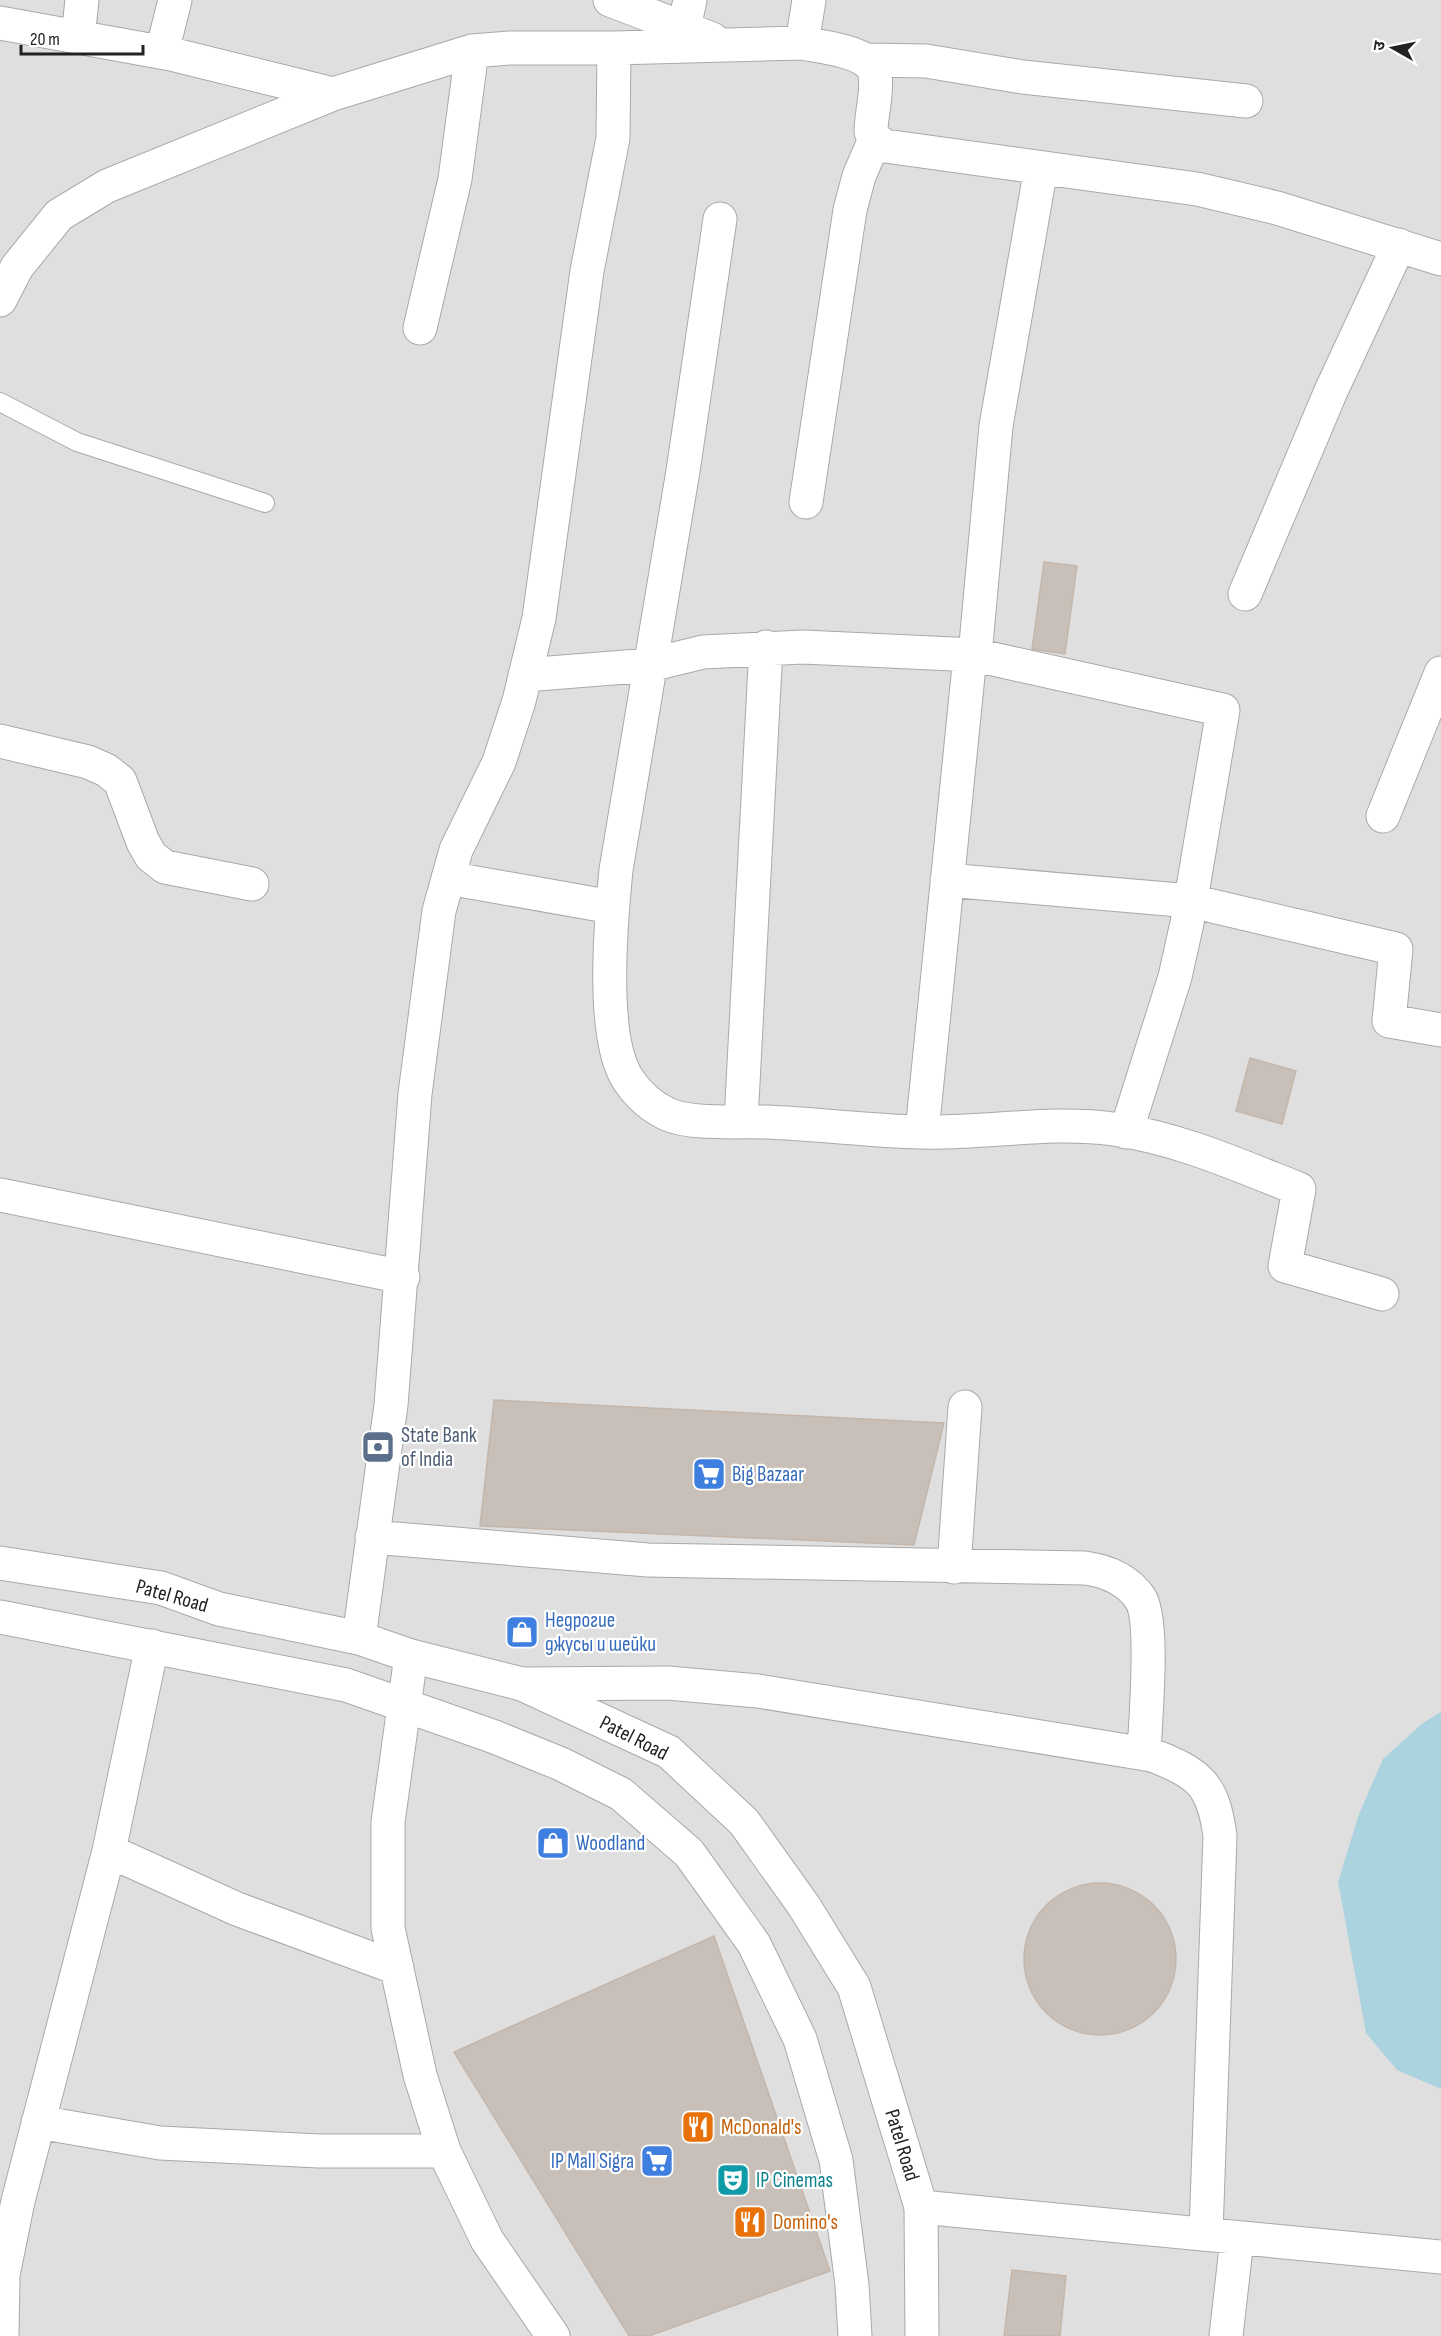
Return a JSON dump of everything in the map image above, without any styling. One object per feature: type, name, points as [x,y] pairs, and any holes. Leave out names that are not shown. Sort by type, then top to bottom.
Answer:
[{"type":"street","points":[[78,37],[82,0]]},
{"type":"street","points":[[162,52],[175,0]]},
{"type":"street","points":[[610,0],[687,14],[728,45]]},
{"type":"street","points":[[802,43],[809,0]]},
{"type":"street","points":[[0,23],[162,52],[333,94]]},
{"type":"street","points":[[0,300],[17,267],[59,215],[107,186],[333,94],[472,51],[510,48],[802,43],[857,55],[866,60],[926,61],[1023,77],[1246,100]]},
{"type":"street","points":[[359,1638],[391,1405],[403,1277],[415,1094],[439,911],[456,850],[499,762],[525,675],[538,618],[587,271],[613,138],[614,48]]},
{"type":"street","points":[[420,328],[455,179],[472,51]]},
{"type":"street","points":[[806,502],[850,210],[859,176],[875,139],[871,120],[875,75],[866,60]]},
{"type":"street","points":[[875,139],[885,146],[1197,189],[1277,208],[1441,259]]},
{"type":"street","points":[[922,1132],[996,426],[1041,168]]},
{"type":"street","points":[[720,219],[696,393],[612,907],[610,935],[613,1029],[619,1060],[628,1081],[647,1101],[668,1114],[741,1121],[922,1132],[1055,1126],[1126,1132],[1199,1150],[1299,1189],[1285,1266],[1382,1294]]},
{"type":"street","points":[[1245,594],[1330,391],[1399,245]]},
{"type":"street","points":[[525,675],[650,665],[703,652],[766,647],[972,655],[1222,710],[1191,901],[1175,977],[1126,1132]]},
{"type":"street","points":[[741,1121],[766,647]]},
{"type":"street","points":[[1383,816],[1441,674]]},
{"type":"street","points":[[0,741],[88,762],[106,770],[120,781],[143,843],[151,856],[165,867],[252,884]]},
{"type":"street","points":[[448,878],[612,907]]},
{"type":"street","points":[[947,880],[1191,901],[1396,949],[1389,1021],[1441,1030]]},
{"type":"street","points":[[0,1195],[403,1277]]},
{"type":"street","points":[[954,1567],[965,1407]]},
{"type":"street","points":[[372,1537],[648,1560],[1084,1568],[1105,1571],[1123,1581],[1141,1599],[1147,1626],[1144,1754]]},
{"type":"street","name":"Patel Road","points":[[0,1563],[161,1588],[219,1609],[359,1638],[411,1656],[522,1684],[669,1752],[744,1822],[804,1905],[854,1987],[921,2207],[922,2336]]},
{"type":"street","points":[[0,1617],[346,1685],[405,1704],[561,1764],[621,1794],[689,1853],[753,1944],[800,2039],[836,2160],[852,2285],[855,2336]]},
{"type":"street","points":[[2,2336],[3,2275],[38,2122],[109,1851],[152,1646]]},
{"type":"street","points":[[411,1656],[388,1822],[388,1928],[420,2075],[444,2151],[487,2240],[553,2336]]},
{"type":"street","points":[[522,1684],[668,1683],[758,1691],[1144,1754],[1179,1766],[1202,1782],[1216,1804],[1220,1836],[1221,2236],[1226,2336]]},
{"type":"street","points":[[109,1851],[237,1909],[397,1968]]},
{"type":"street","points":[[38,2122],[160,2143],[308,2151],[444,2151]]},
{"type":"street","points":[[921,2207],[1441,2257]]},
{"type":"lane","points":[[0,402],[77,442],[265,503]]},
{"type":"shaded area","points":[[0,0],[1441,0],[1441,2336],[0,2336]]},
{"type":"water","points":[[1441,1712],[1441,2089],[1397,2070],[1366,2033],[1338,1882],[1359,1814],[1383,1759],[1423,1723]]},
{"type":"building","points":[[1044,562],[1077,566],[1065,654],[1032,649]]},
{"type":"building","points":[[1250,1058],[1296,1071],[1282,1124],[1236,1111]]},
{"type":"building","name":"Big Bazaar","points":[[494,1400],[944,1423],[914,1545],[480,1526]]},
{"type":"building","points":[[1100,1883],[1129,1889],[1154,1905],[1170,1930],[1176,1959],[1170,1988],[1154,2013],[1129,2029],[1100,2035],[1071,2029],[1046,2013],[1030,1988],[1024,1959],[1030,1930],[1046,1905],[1071,1889]]},
{"type":"building","name":"IP Mall Sigra","points":[[714,1936],[830,2271],[649,2336],[629,2336],[454,2052]]},
{"type":"building","points":[[1012,2270],[1066,2276],[1060,2336],[1004,2336]]},
{"type":"place","name":"State Bank of India","points":[[378,1447]]},
{"type":"place","name":"Big Bazaar","points":[[709,1474]]},
{"type":"place","name":"Недрогие джусы и шейки","points":[[522,1632]]},
{"type":"place","name":"Woodland","points":[[553,1843]]},
{"type":"place","name":"McDonald's","points":[[698,2127]]},
{"type":"place","name":"IP Mall Sigra","points":[[657,2161]]},
{"type":"place","name":"IP Cinemas","points":[[733,2180]]},
{"type":"place","name":"Domino's","points":[[750,2222]]}]
